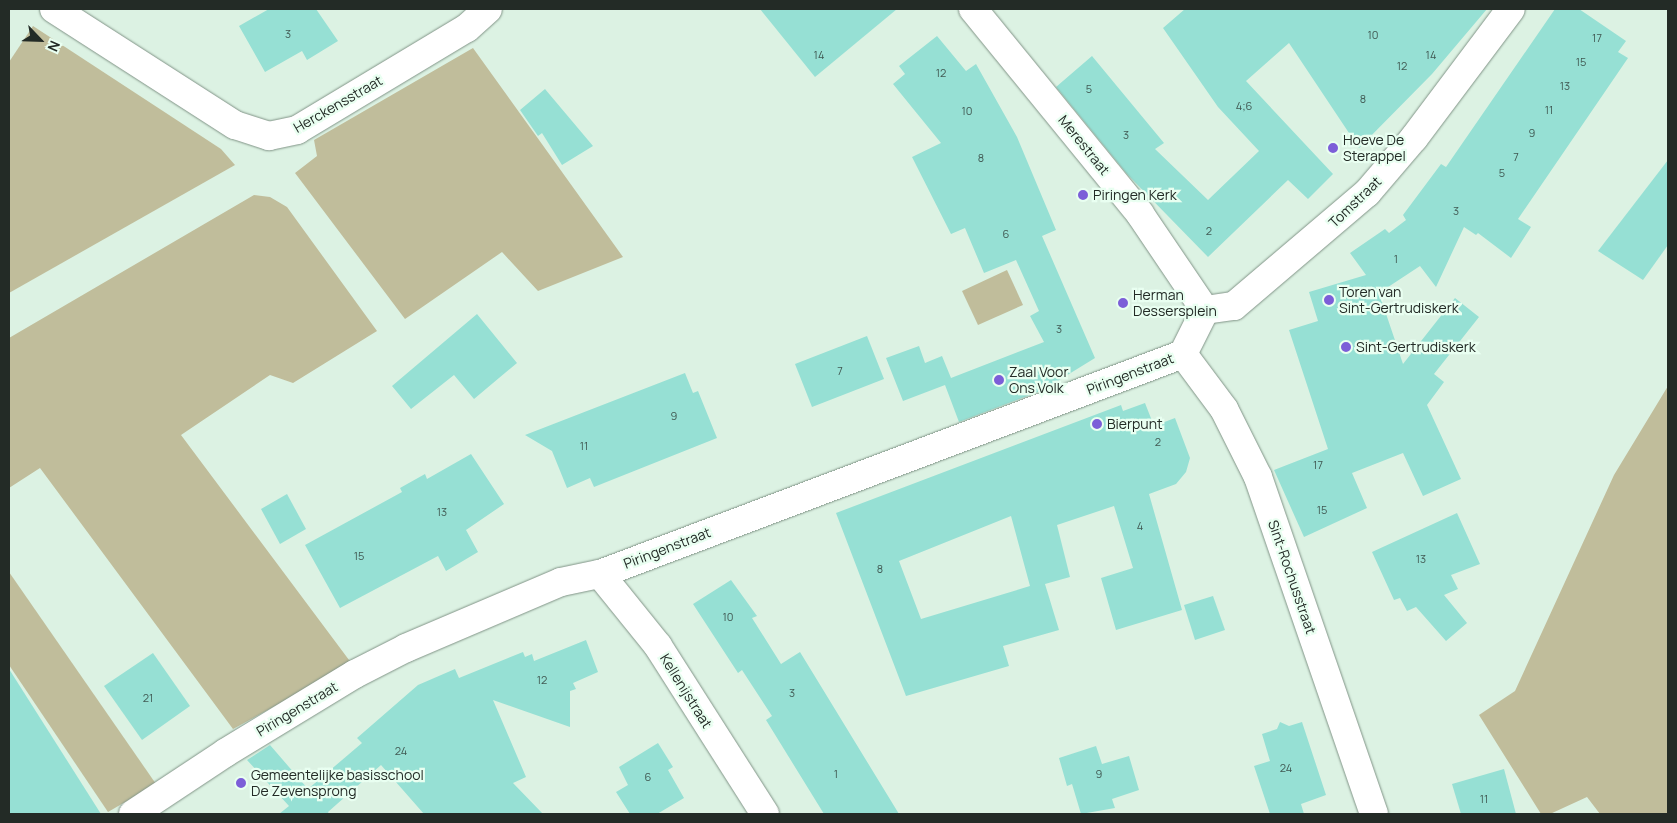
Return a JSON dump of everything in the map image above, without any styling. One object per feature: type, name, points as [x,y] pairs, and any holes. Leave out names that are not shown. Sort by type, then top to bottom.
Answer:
[{"type":"street","name":"Herckensstraat","points":[[54,9],[235,125],[269,136],[297,130],[467,28],[488,9]]},
{"type":"street","name":"Merestraat","points":[[973,9],[1140,214],[1205,310]]},
{"type":"street","name":"Tomstraat","points":[[1205,310],[1234,306],[1367,193],[1414,138],[1510,9]]},
{"type":"street","name":"Piringenstraat","points":[[133,814],[233,748],[355,674],[406,648],[561,582],[600,574],[1183,354],[1205,310]]},
{"type":"street","name":"Sint-Rochusstraat","points":[[1183,354],[1224,409],[1258,477],[1374,814]]},
{"type":"street","name":"Kellenijstraat","points":[[600,574],[658,646],[765,814]]},
{"type":"shaded area","points":[[33,26],[221,149],[235,165],[9,293],[9,62]]},
{"type":"shaded area","points":[[473,48],[623,257],[538,291],[502,252],[405,319],[295,173],[317,156],[314,140]]},
{"type":"shaded area","points":[[254,195],[270,197],[287,207],[377,331],[293,383],[270,375],[181,435],[352,664],[233,729],[40,468],[9,488],[9,338]]},
{"type":"shaded area","points":[[1007,270],[1023,305],[978,325],[962,291]]},
{"type":"shaded area","points":[[1668,386],[1668,814],[1600,814],[1587,797],[1550,814],[1541,814],[1479,715],[1515,691],[1614,475]]},
{"type":"shaded area","points":[[9,572],[156,784],[108,812],[9,665]]},
{"type":"building","points":[[269,9],[316,9],[338,41],[307,60],[302,51],[265,72],[239,26]]},
{"type":"building","points":[[760,9],[897,9],[815,77]]},
{"type":"building","points":[[1185,9],[1487,9],[1432,74],[1359,148],[1289,43],[1246,81],[1333,174],[1308,199],[1288,180],[1208,257],[1127,174],[1056,87],[1092,56],[1164,143],[1155,149],[1208,200],[1259,151],[1218,107],[1163,28]]},
{"type":"building","points":[[1555,9],[1579,9],[1626,41],[1618,52],[1628,58],[1518,219],[1531,227],[1511,258],[1478,233],[1476,235],[1464,227],[1436,287],[1420,266],[1379,293],[1403,364],[1455,298],[1479,317],[1434,374],[1444,382],[1427,405],[1461,479],[1423,496],[1403,453],[1352,473],[1367,508],[1304,537],[1274,470],[1328,449],[1289,330],[1318,321],[1309,292],[1366,275],[1350,253],[1385,229],[1389,233],[1406,220],[1403,215],[1441,164],[1446,167]]},
{"type":"building","points":[[937,36],[966,71],[976,64],[1017,137],[1056,230],[1042,236],[1095,358],[1043,390],[959,422],[945,385],[903,401],[886,358],[919,346],[925,363],[942,356],[951,378],[1044,342],[1030,316],[1039,311],[1016,260],[984,273],[965,228],[951,234],[912,157],[941,143],[893,84],[905,74],[899,66]]},
{"type":"building","points":[[545,89],[593,146],[562,165],[542,133],[538,136],[520,110]]},
{"type":"building","points":[[1668,160],[1668,245],[1643,280],[1598,251]]},
{"type":"building","points":[[477,314],[517,363],[474,399],[454,375],[411,409],[392,386]]},
{"type":"building","points":[[867,336],[884,379],[812,407],[795,364]]},
{"type":"building","points":[[685,373],[693,393],[698,391],[717,438],[594,487],[590,478],[567,488],[552,451],[525,435]]},
{"type":"building","points":[[1145,403],[1154,426],[1175,418],[1190,458],[1186,472],[1176,484],[1149,494],[1182,610],[1116,630],[1101,578],[1133,568],[1114,506],[1057,525],[1070,577],[1045,584],[1059,630],[1003,646],[1009,666],[906,696],[836,513],[1121,405],[1123,411]],"holes":[[[1011,516],[1030,586],[921,619],[899,561]]]},
{"type":"building","points":[[471,454],[504,504],[466,530],[478,552],[446,571],[438,556],[340,608],[305,545],[402,492],[400,488],[425,474],[427,479]]},
{"type":"building","points":[[287,494],[306,529],[280,544],[261,509]]},
{"type":"building","points":[[1457,513],[1480,564],[1451,575],[1458,589],[1444,595],[1467,623],[1446,641],[1416,607],[1407,611],[1400,598],[1394,600],[1372,552]]},
{"type":"building","points":[[731,580],[757,616],[752,618],[781,664],[800,652],[899,814],[824,814],[766,720],[772,716],[742,670],[738,673],[693,604]]},
{"type":"building","points":[[1213,596],[1225,630],[1195,640],[1184,605]]},
{"type":"building","points":[[586,640],[598,672],[573,683],[576,689],[570,691],[570,727],[493,700],[526,777],[513,783],[543,814],[424,814],[381,765],[328,812],[329,814],[279,814],[289,806],[247,760],[270,745],[308,789],[362,743],[357,738],[418,685],[455,669],[459,678],[523,652],[525,657],[532,654],[534,661]]},
{"type":"building","points":[[153,653],[190,706],[142,740],[104,686]]},
{"type":"building","points":[[9,669],[101,814],[9,814]]},
{"type":"building","points":[[1280,722],[1289,726],[1302,722],[1326,795],[1301,804],[1304,814],[1270,814],[1254,766],[1270,761],[1262,734],[1277,729]]},
{"type":"building","points":[[658,743],[673,767],[668,770],[684,798],[657,814],[630,814],[616,792],[628,785],[619,767]]},
{"type":"building","points":[[1096,746],[1102,764],[1129,756],[1139,790],[1112,799],[1115,808],[1081,814],[1072,784],[1067,786],[1059,758]]},
{"type":"building","points":[[1504,769],[1516,814],[1461,814],[1452,784]]},
{"type":"place","name":"Hoeve De Sterappel","points":[[1333,148]]},
{"type":"place","name":"Piringen Kerk","points":[[1083,195]]},
{"type":"place","name":"Toren van Sint-Gertrudiskerk","points":[[1329,300]]},
{"type":"place","name":"Herman Dessersplein","points":[[1123,303]]},
{"type":"place","name":"Sint-Gertrudiskerk","points":[[1346,347]]},
{"type":"place","name":"Zaal Voor Ons Volk","points":[[999,380]]},
{"type":"place","name":"Bierpunt","points":[[1097,424]]},
{"type":"place","name":"Gemeentelijke basisschool De Zevensprong","points":[[241,783]]}]
